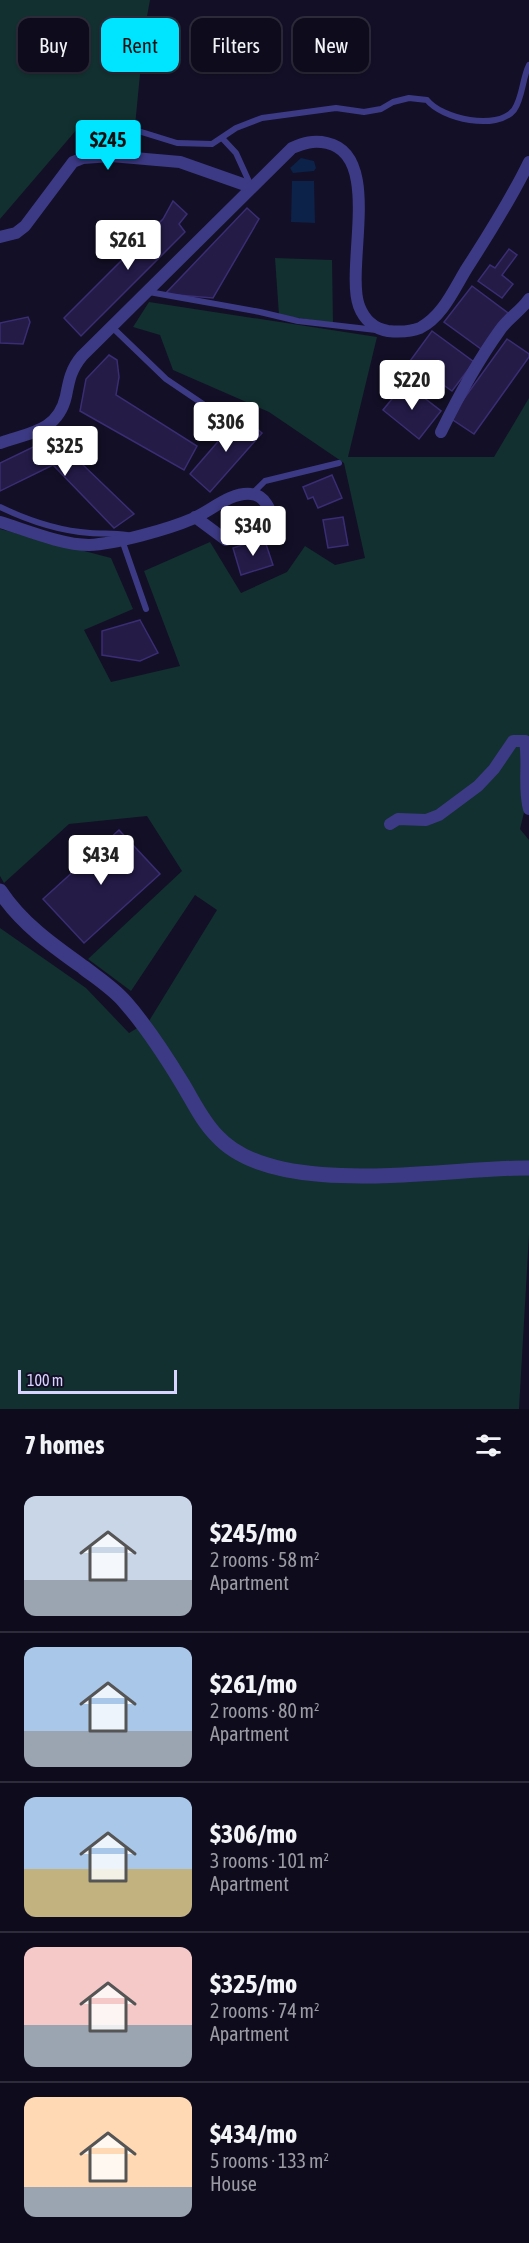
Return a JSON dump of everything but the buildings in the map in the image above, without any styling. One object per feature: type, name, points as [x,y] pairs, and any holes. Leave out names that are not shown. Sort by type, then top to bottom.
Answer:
[{"type":"street","points":[[0,443],[34,434],[53,420],[64,404],[69,378],[75,363],[149,292],[284,155],[302,143],[313,141],[332,144],[348,156],[353,165],[357,195],[358,242],[355,285],[357,298],[366,319],[383,330],[397,332],[419,328],[433,318],[453,293],[528,171]]},
{"type":"street","points":[[0,237],[16,233],[25,226],[73,162],[83,158],[111,156],[180,162],[217,173],[251,187]]},
{"type":"street","points":[[441,432],[461,390],[498,332],[529,299]]},
{"type":"street","points":[[0,522],[74,543],[89,545],[176,525],[234,496],[252,494],[258,495],[265,501],[275,524],[226,540],[195,517]]},
{"type":"street","points":[[390,824],[398,819],[426,820],[439,815],[478,786],[494,769],[513,741],[520,740],[525,741],[528,750],[525,787],[529,809]]},
{"type":"street","points":[[0,891],[30,927],[122,999],[153,1037],[207,1125],[232,1151],[249,1160],[267,1167],[324,1175],[529,1168]]},
{"type":"lane","points":[[127,132],[135,130],[177,143],[212,144],[236,128],[262,117],[336,108],[364,112],[381,109],[393,102],[409,98],[427,100],[431,105],[456,117],[485,122],[508,116],[515,108],[529,65]]},
{"type":"lane","points":[[222,138],[236,153],[251,187]]},
{"type":"lane","points":[[149,292],[298,321],[383,330]]},
{"type":"lane","points":[[112,327],[156,371],[203,405]]},
{"type":"lane","points":[[252,494],[265,481],[339,463]]},
{"type":"lane","points":[[0,507],[32,520],[77,531],[110,532],[127,538],[146,609]]},
{"type":"green space","points":[[0,0],[150,0],[147,18],[101,18],[101,72],[140,72],[135,126],[78,128],[0,219]]},
{"type":"green space","points":[[275,258],[332,260],[333,323],[279,315]]},
{"type":"green space","points":[[149,302],[377,337],[348,457],[494,457],[529,398],[529,792],[520,829],[529,840],[529,1235],[519,1409],[0,1409],[0,928],[86,988],[129,1033],[149,1021],[217,910],[195,895],[131,991],[88,959],[182,871],[147,816],[69,824],[4,883],[0,876],[0,529],[111,558],[133,609],[84,630],[111,682],[180,666],[144,571],[210,542],[241,593],[287,572],[305,546],[335,565],[365,558],[344,463],[269,412],[173,370],[160,335],[133,327]]},
{"type":"water","points":[[301,158],[314,161],[316,168],[314,171],[293,173],[290,168]]},
{"type":"water","points":[[292,181],[314,181],[315,223],[291,222]]}]
